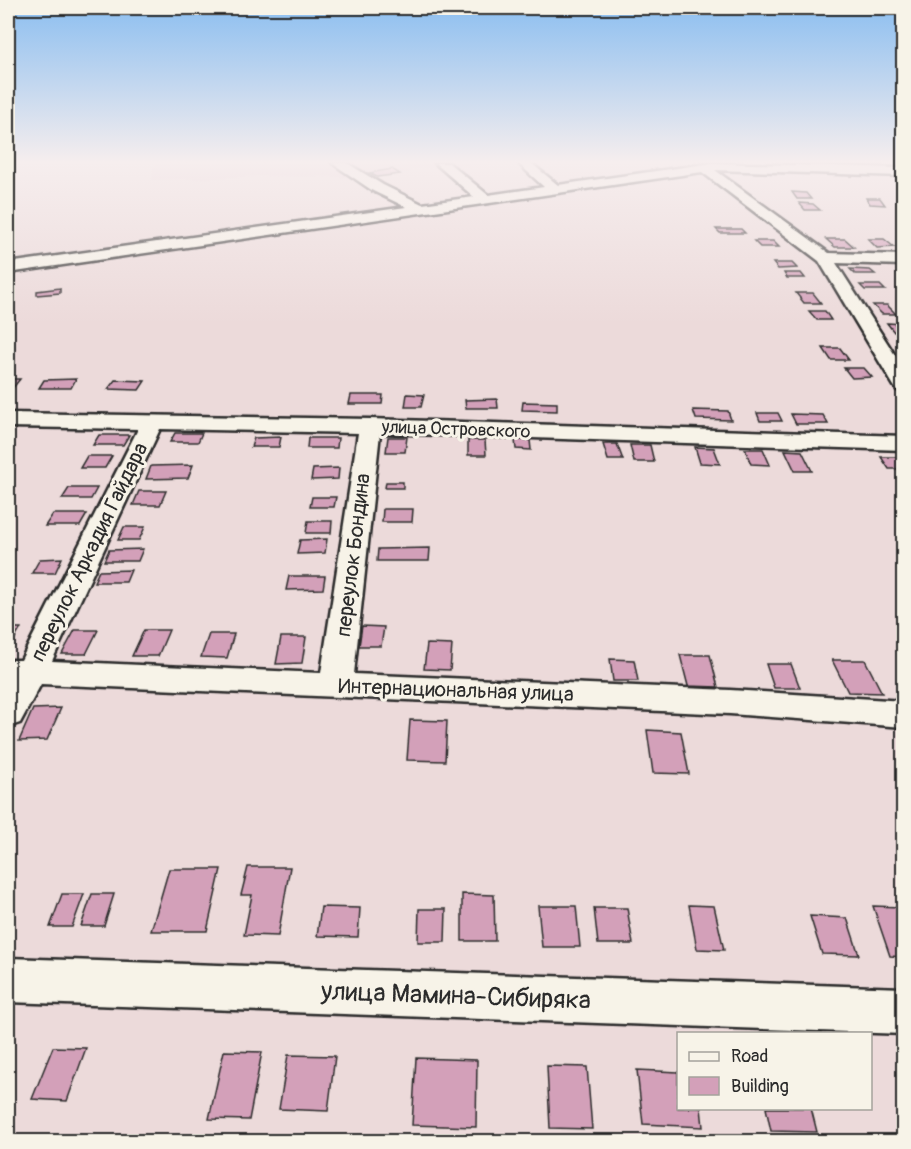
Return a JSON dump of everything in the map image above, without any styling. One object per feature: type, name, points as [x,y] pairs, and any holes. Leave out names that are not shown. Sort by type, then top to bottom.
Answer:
[{"type":"street","points":[[8,268],[360,217]]},
{"type":"street","points":[[768,217],[825,258],[903,386]]},
{"type":"street","points":[[825,258],[903,260]]},
{"type":"street","name":"улица Островского","points":[[8,420],[369,426],[903,443]]},
{"type":"street","name":"переулок Аркадия Гайдара","points":[[8,714],[19,672],[153,421]]},
{"type":"street","name":"переулок Бондина","points":[[336,685],[369,426]]},
{"type":"street","name":"Интернациональная улица","points":[[19,672],[730,702],[903,714]]},
{"type":"street","name":"улица Мамина-Сибиряка","points":[[8,980],[903,1011]]},
{"type":"building","points":[[716,229],[741,229],[745,233],[720,233]]},
{"type":"building","points":[[826,239],[845,239],[854,247],[835,247]]},
{"type":"building","points":[[868,239],[884,239],[894,247],[877,248]]},
{"type":"building","points":[[754,241],[773,241],[779,247],[760,247]]},
{"type":"building","points":[[773,263],[792,263],[797,268],[778,269]]},
{"type":"building","points":[[850,269],[870,270],[875,274],[855,274]]},
{"type":"building","points":[[784,273],[801,273],[805,278],[787,278]]},
{"type":"building","points":[[860,285],[880,285],[885,290],[865,290]]},
{"type":"building","points":[[60,288],[60,293],[37,295],[37,291]]},
{"type":"building","points":[[796,293],[813,293],[821,303],[804,303]]},
{"type":"building","points":[[873,305],[887,305],[896,314],[882,314]]},
{"type":"building","points":[[809,311],[825,311],[831,320],[817,320]]},
{"type":"building","points":[[887,323],[904,324],[904,333],[894,332]]},
{"type":"building","points":[[823,348],[840,348],[849,360],[831,360]]},
{"type":"building","points":[[844,368],[864,368],[872,377],[852,378]]},
{"type":"building","points":[[8,379],[20,379],[12,389],[8,389]]},
{"type":"building","points":[[76,379],[71,388],[39,388],[44,380]]},
{"type":"building","points":[[115,380],[145,381],[139,390],[108,389]]},
{"type":"building","points":[[407,394],[424,395],[421,407],[405,407]]},
{"type":"building","points":[[351,395],[383,395],[382,404],[349,404]]},
{"type":"building","points":[[497,399],[498,408],[466,408],[465,400]]},
{"type":"building","points":[[523,402],[557,403],[557,411],[522,410]]},
{"type":"building","points":[[693,410],[728,411],[731,420],[696,419]]},
{"type":"building","points":[[757,413],[778,413],[782,421],[760,421]]},
{"type":"building","points":[[791,414],[823,415],[828,424],[796,424]]},
{"type":"building","points":[[175,433],[202,433],[198,442],[170,442]]},
{"type":"building","points":[[99,435],[129,435],[123,445],[93,445]]},
{"type":"building","points":[[281,437],[279,447],[251,447],[254,438]]},
{"type":"building","points":[[388,437],[407,437],[405,452],[386,452]]},
{"type":"building","points":[[308,438],[338,438],[337,448],[307,448]]},
{"type":"building","points":[[468,440],[485,440],[486,455],[468,455]]},
{"type":"building","points":[[515,440],[530,440],[531,450],[516,449]]},
{"type":"building","points":[[603,444],[617,444],[623,460],[608,460]]},
{"type":"building","points":[[630,445],[650,445],[654,462],[634,462]]},
{"type":"building","points":[[695,447],[714,448],[720,464],[700,463]]},
{"type":"building","points":[[745,449],[763,449],[770,465],[751,464]]},
{"type":"building","points":[[785,450],[802,451],[812,471],[795,471]]},
{"type":"building","points":[[87,456],[112,456],[105,468],[80,468]]},
{"type":"building","points":[[881,457],[904,457],[904,469],[889,469]]},
{"type":"building","points":[[193,465],[188,478],[146,479],[151,466]]},
{"type":"building","points":[[339,468],[338,479],[311,480],[313,469]]},
{"type":"building","points":[[386,482],[403,482],[403,488],[385,488]]},
{"type":"building","points":[[69,488],[97,488],[91,499],[62,499]]},
{"type":"building","points":[[139,491],[166,491],[160,505],[133,505]]},
{"type":"building","points":[[312,497],[336,497],[334,507],[310,507]]},
{"type":"building","points":[[383,509],[413,509],[412,522],[382,522]]},
{"type":"building","points":[[53,514],[87,514],[80,526],[45,526]]},
{"type":"building","points":[[308,521],[332,521],[331,533],[306,533]]},
{"type":"building","points":[[124,527],[145,527],[139,540],[118,540]]},
{"type":"building","points":[[327,539],[325,553],[297,554],[300,540]]},
{"type":"building","points":[[430,548],[429,561],[377,561],[378,549]]},
{"type":"building","points":[[143,549],[138,561],[104,561],[109,550]]},
{"type":"building","points":[[62,558],[55,573],[32,573],[40,559]]},
{"type":"building","points":[[131,570],[126,582],[94,582],[99,571]]},
{"type":"building","points":[[289,576],[325,576],[323,589],[286,590]]},
{"type":"building","points":[[362,626],[384,627],[381,646],[359,646]]},
{"type":"building","points":[[8,628],[21,628],[8,650]]},
{"type":"building","points":[[75,630],[98,630],[86,654],[62,654]]},
{"type":"building","points":[[144,630],[169,630],[158,656],[132,656]]},
{"type":"building","points":[[209,634],[234,634],[227,658],[201,657]]},
{"type":"building","points":[[281,637],[306,637],[302,663],[276,664]]},
{"type":"building","points":[[427,644],[452,645],[450,670],[424,669]]},
{"type":"building","points":[[680,655],[710,655],[718,687],[688,686]]},
{"type":"building","points":[[610,659],[634,660],[638,681],[613,681]]},
{"type":"building","points":[[832,660],[865,660],[882,693],[848,692]]},
{"type":"building","points":[[766,664],[791,664],[800,688],[774,688]]},
{"type":"building","points":[[61,708],[47,740],[19,741],[33,709]]},
{"type":"building","points":[[410,720],[447,721],[445,761],[407,760]]},
{"type":"building","points":[[647,730],[681,732],[689,774],[653,773]]},
{"type":"building","points":[[248,867],[290,867],[278,936],[244,935],[252,895],[241,895]]},
{"type":"building","points":[[169,869],[221,869],[207,931],[151,931]]},
{"type":"building","points":[[62,894],[84,894],[72,927],[50,927]]},
{"type":"building","points":[[92,894],[114,894],[104,926],[81,926]]},
{"type":"building","points":[[462,894],[494,895],[495,941],[462,941]]},
{"type":"building","points":[[689,905],[714,906],[724,950],[697,949]]},
{"type":"building","points":[[538,906],[576,906],[580,947],[542,947]]},
{"type":"building","points":[[873,906],[900,907],[904,915],[904,957],[890,956]]},
{"type":"building","points":[[321,907],[360,908],[358,937],[317,936]]},
{"type":"building","points":[[594,908],[627,908],[633,944],[598,944]]},
{"type":"building","points":[[419,909],[446,909],[445,942],[418,942]]},
{"type":"building","points":[[810,916],[847,918],[859,955],[822,954]]},
{"type":"building","points":[[53,1047],[86,1048],[67,1101],[32,1099]]},
{"type":"building","points":[[224,1051],[262,1052],[249,1120],[209,1119]]},
{"type":"building","points":[[288,1055],[335,1056],[328,1111],[279,1109]]},
{"type":"building","points":[[416,1058],[477,1060],[476,1127],[412,1125]]},
{"type":"building","points":[[547,1066],[587,1067],[592,1129],[550,1128]]},
{"type":"building","points":[[637,1070],[677,1072],[677,1110],[701,1110],[703,1127],[643,1124]]},
{"type":"building","points":[[766,1110],[812,1110],[817,1132],[771,1131]]}]
